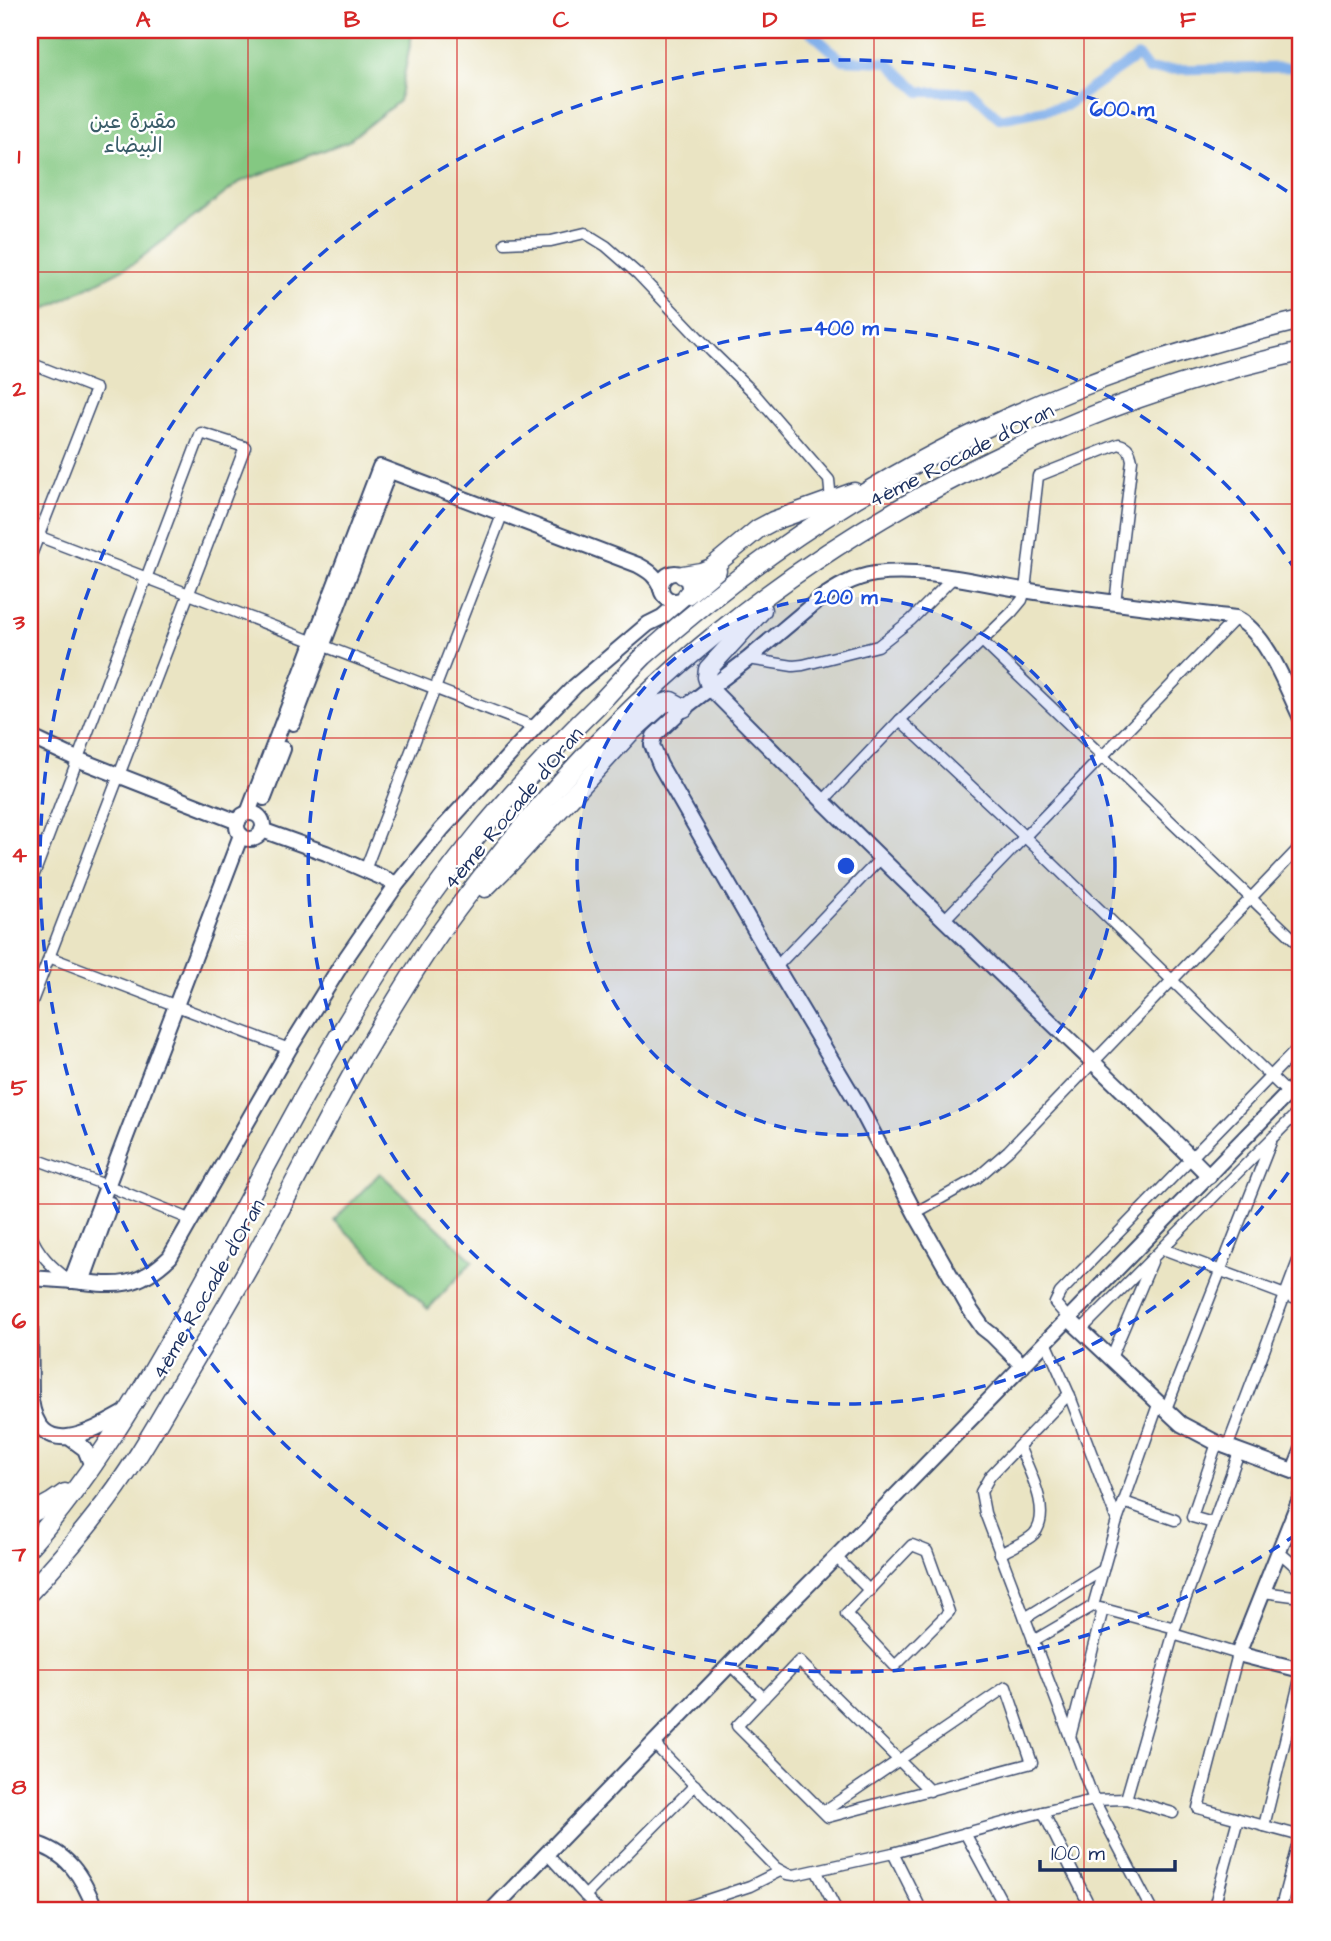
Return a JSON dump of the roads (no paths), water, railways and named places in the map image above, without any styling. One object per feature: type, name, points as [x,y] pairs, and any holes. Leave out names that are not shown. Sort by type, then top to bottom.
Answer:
[{"type":"highway","name":"4ème Rocade d'Oran","points":[[30,1546],[90,1469],[128,1411],[196,1297],[326,1058],[411,922],[475,838],[559,742],[640,660],[728,587],[804,532],[896,476],[970,436],[1079,388],[1180,353],[1301,320]]},
{"type":"highway","name":"4ème Rocade d'Oran","points":[[30,1592],[97,1515],[150,1437],[267,1235],[364,1054],[438,935],[525,823],[635,706],[714,636],[793,577],[861,532],[986,463],[1102,412],[1197,379],[1301,352]]},
{"type":"highway","points":[[678,574],[701,572],[711,568],[758,528],[773,521],[896,476]]},
{"type":"highway","points":[[685,596],[746,544],[759,542],[762,550],[760,554],[728,587]]},
{"type":"highway","points":[[711,689],[707,677],[708,668],[793,577]]},
{"type":"highway","points":[[438,935],[517,856],[629,733],[662,704],[671,701],[684,708]]},
{"type":"highway","points":[[30,1514],[63,1494],[90,1469]]},
{"type":"street","points":[[505,243],[551,241],[585,233],[606,246],[638,274],[753,392],[829,480],[831,500]]},
{"type":"street","points":[[30,363],[96,389],[34,534],[30,558]]},
{"type":"street","points":[[30,885],[201,433],[244,447],[30,1007]]},
{"type":"street","points":[[822,802],[900,720],[1022,600],[1038,476],[1119,444],[1130,452],[1132,460],[1115,603]]},
{"type":"street","points":[[77,1282],[384,469],[638,565],[657,578],[662,592],[671,601],[685,596]]},
{"type":"street","points":[[365,870],[502,515]]},
{"type":"street","points":[[34,534],[535,727]]},
{"type":"street","points":[[30,1278],[113,1285],[129,1283],[145,1277],[170,1257],[289,1049],[341,965],[397,884],[442,829],[575,687],[685,596],[689,586],[686,578],[651,566],[638,565]]},
{"type":"street","points":[[1023,1366],[983,1328],[968,1308],[859,1106],[776,967],[655,754],[652,745],[654,736],[684,708],[833,589],[872,575],[892,573],[953,578],[1236,618],[1250,626],[1262,641],[1301,718]]},
{"type":"street","points":[[648,624],[657,611],[662,592],[661,583],[666,576],[678,574]]},
{"type":"street","points":[[748,659],[793,666],[878,646],[911,620],[953,578]]},
{"type":"street","points":[[945,919],[1236,618]]},
{"type":"street","points":[[981,640],[1301,946]]},
{"type":"street","points":[[711,689],[822,802],[1209,1176]]},
{"type":"street","points":[[900,720],[1024,836],[1301,1107],[1081,1330]]},
{"type":"street","points":[[30,737],[77,759],[326,853],[397,884]]},
{"type":"street","points":[[915,1213],[977,1178],[995,1164],[1301,846]]},
{"type":"street","points":[[776,967],[881,858]]},
{"type":"street","points":[[49,957],[289,1049]]},
{"type":"street","points":[[1301,1045],[1060,1293],[1055,1303],[1181,1424],[1228,1448],[1297,1472],[1301,1447]]},
{"type":"street","points":[[491,1911],[1301,1080]]},
{"type":"street","points":[[1070,1737],[1098,1608],[1103,1570],[1117,1521],[1273,1137]]},
{"type":"street","points":[[30,1157],[192,1220]]},
{"type":"street","points":[[30,1233],[44,1258],[77,1282]]},
{"type":"street","points":[[1163,1248],[1301,1301]]},
{"type":"street","points":[[1213,1523],[1192,1517],[1228,1448],[1301,1253]]},
{"type":"street","points":[[1111,1358],[1154,1257]]},
{"type":"street","points":[[30,1303],[33,1412],[45,1432],[70,1438],[85,1449],[90,1469]]},
{"type":"street","points":[[1046,1342],[1069,1394],[1117,1521]]},
{"type":"street","points":[[1069,1394],[989,1476],[981,1492],[985,1513],[1000,1554],[1094,1800],[1152,1911]]},
{"type":"street","points":[[70,1438],[128,1411]]},
{"type":"street","points":[[1000,1554],[1033,1535],[1041,1522],[1042,1506],[1019,1446]]},
{"type":"street","points":[[1126,1800],[1174,1631],[1213,1523],[1228,1448]]},
{"type":"street","points":[[1280,1911],[1300,1836],[1198,1808],[1238,1654],[1301,1496]]},
{"type":"street","points":[[1124,1502],[1175,1520]]},
{"type":"street","points":[[912,1545],[927,1551],[949,1612],[895,1666],[846,1614],[870,1591],[912,1545]]},
{"type":"street","points":[[1279,1552],[1301,1571]]},
{"type":"street","points":[[836,1557],[870,1591]]},
{"type":"street","points":[[1025,1618],[1103,1570]]},
{"type":"street","points":[[1263,1592],[1301,1597]]},
{"type":"street","points":[[1034,1642],[1098,1608],[1301,1673],[1264,1826]]},
{"type":"street","points":[[823,1812],[898,1759],[1006,1687],[1031,1763],[930,1791],[828,1817],[823,1812],[737,1726],[799,1661],[898,1759],[930,1791]]},
{"type":"street","points":[[730,1665],[764,1698]]},
{"type":"street","points":[[653,1743],[780,1871],[794,1875],[817,1872],[1094,1800],[1126,1800],[1173,1813]]},
{"type":"street","points":[[585,1896],[695,1785]]},
{"type":"street","points":[[1043,1812],[1092,1911]]},
{"type":"street","points":[[1213,1911],[1238,1819]]},
{"type":"street","points":[[965,1833],[1007,1911]]},
{"type":"street","points":[[30,1842],[61,1854],[77,1871],[96,1911]]},
{"type":"street","points":[[893,1853],[922,1911]]},
{"type":"street","points":[[547,1854],[599,1911]]},
{"type":"street","points":[[674,1911],[750,1886],[780,1871]]},
{"type":"street","points":[[817,1872],[836,1911]]},
{"type":"waterway","points":[[808,30],[842,60],[887,62],[920,92],[971,92],[1000,119],[1065,106],[1138,56],[1148,70],[1301,67]]},
{"type":"park label","name":"مقبرة عين البيضاء","points":[[133,133]]}]
